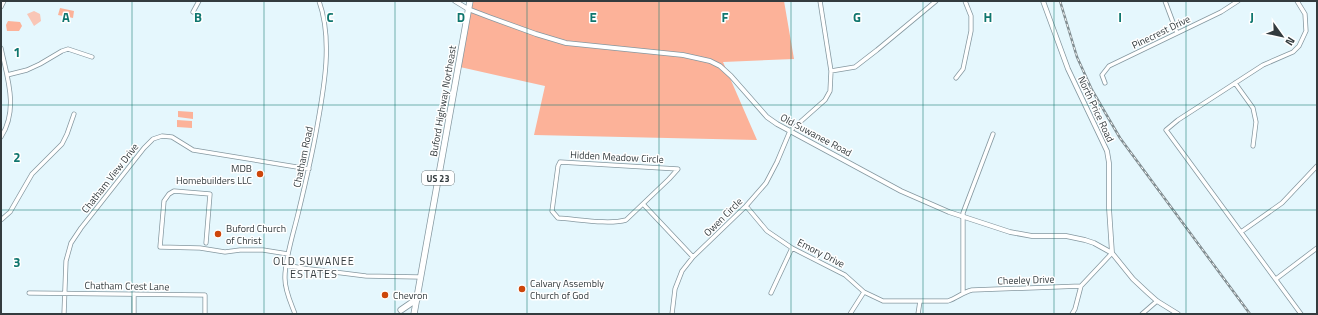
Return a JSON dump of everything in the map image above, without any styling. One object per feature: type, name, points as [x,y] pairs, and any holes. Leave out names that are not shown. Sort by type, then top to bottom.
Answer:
[{"type":"main road","name":"US 23","points":[[468,9],[470,1]]},
{"type":"main road","name":"Buford Highway Northeast","points":[[414,314],[468,9]]},
{"type":"main road","points":[[401,310],[417,299]]},
{"type":"street","points":[[1,7],[4,1]]},
{"type":"street","points":[[193,12],[199,1]]},
{"type":"street","name":"Chatham Road","points":[[295,314],[284,277],[288,254],[309,169],[326,73],[325,35],[319,1]]},
{"type":"street","name":"Old Suwanee Road","points":[[455,1],[468,9],[536,34],[566,43],[683,55],[710,61],[720,66],[766,117],[901,192],[930,205],[1010,232],[1032,236],[1066,236],[1078,238],[1094,243],[1112,253]]},
{"type":"street","points":[[790,131],[825,100],[830,91],[831,71],[820,1]]},
{"type":"street","points":[[831,71],[855,67],[936,1]]},
{"type":"street","points":[[956,78],[963,69],[971,31],[971,16],[965,1]]},
{"type":"street","name":"North Price Road","points":[[1043,1],[1068,69],[1107,151],[1109,163],[1109,208],[1112,253]]},
{"type":"street","points":[[1165,1],[1177,33]]},
{"type":"street","name":"Pinecrest Drive","points":[[1105,83],[1102,75],[1109,66],[1221,12],[1238,1]]},
{"type":"street","points":[[1296,1],[1305,14],[1306,31],[1300,46],[1292,52],[1263,65],[1178,120],[1166,130],[1302,314]]},
{"type":"street","points":[[1,48],[11,97],[11,110],[8,122],[1,137]]},
{"type":"street","points":[[7,75],[27,70],[68,49],[92,57]]},
{"type":"street","points":[[1235,83],[1253,108],[1256,122],[1253,146]]},
{"type":"street","points":[[1,220],[10,212],[29,178],[62,144],[68,134],[74,114]]},
{"type":"street","name":"Owen Circle","points":[[672,314],[675,289],[682,271],[693,257],[746,206],[766,183],[790,131]]},
{"type":"street","points":[[963,292],[962,216],[993,134]]},
{"type":"street","name":"Chatham View Drive","points":[[64,314],[66,261],[71,243],[100,203],[153,139],[162,136],[172,138],[194,150],[276,162],[309,169]]},
{"type":"street","name":"Hidden Meadow Circle","points":[[560,162],[578,162],[678,169],[643,204],[626,220],[619,222],[558,218],[552,211],[558,166],[560,162]]},
{"type":"street","points":[[1241,232],[1282,203],[1317,166]]},
{"type":"street","points":[[206,243],[210,194],[174,191],[169,194],[164,201],[160,247],[200,248],[225,252],[250,250],[288,254]]},
{"type":"street","points":[[643,204],[693,257]]},
{"type":"street","name":"Emory Drive","points":[[746,206],[767,231],[792,248],[845,275],[864,292],[883,301],[948,301],[957,298],[963,292]]},
{"type":"street","points":[[771,293],[792,248]]},
{"type":"street","points":[[1276,279],[1317,248]]},
{"type":"street","points":[[1072,314],[1082,286],[1112,253],[1133,279],[1157,301],[1178,314]]},
{"type":"street","points":[[286,265],[366,276],[420,277]]},
{"type":"street","name":"Cheeley Drive","points":[[963,292],[972,290],[1082,286]]},
{"type":"street","points":[[850,314],[864,292]]},
{"type":"street","name":"Chatham Crest Lane","points":[[29,293],[205,295],[205,314]]},
{"type":"street","points":[[134,294],[134,314]]},
{"type":"street","points":[[1142,314],[1157,301]]},
{"type":"street","points":[[918,314],[920,302]]},
{"type":"shaded area","points":[[472,1],[784,1],[794,59],[723,62],[757,140],[534,135],[545,86],[460,67]]},
{"type":"shaded area","points":[[60,8],[74,11],[73,18],[58,15]]},
{"type":"shaded area","points":[[34,11],[40,14],[41,21],[34,26],[27,14]]},
{"type":"shaded area","points":[[8,21],[20,22],[22,26],[19,31],[7,31],[6,25]]},
{"type":"shaded area","points":[[178,111],[193,112],[193,119],[178,117]]},
{"type":"shaded area","points":[[177,120],[192,121],[192,128],[177,127]]},
{"type":"railway","points":[[1060,1],[1077,57],[1092,90],[1120,138],[1250,314]]},
{"type":"place","name":"MDB Homebuilders LLC","points":[[260,174]]},
{"type":"place","name":"Buford Church of Christ","points":[[218,234]]},
{"type":"place","name":"Calvary Assembly Church of God","points":[[522,289]]},
{"type":"place","name":"Chevron","points":[[385,295]]},
{"type":"district","name":"OLD SUWANEE ESTATES","points":[[314,267]]}]
